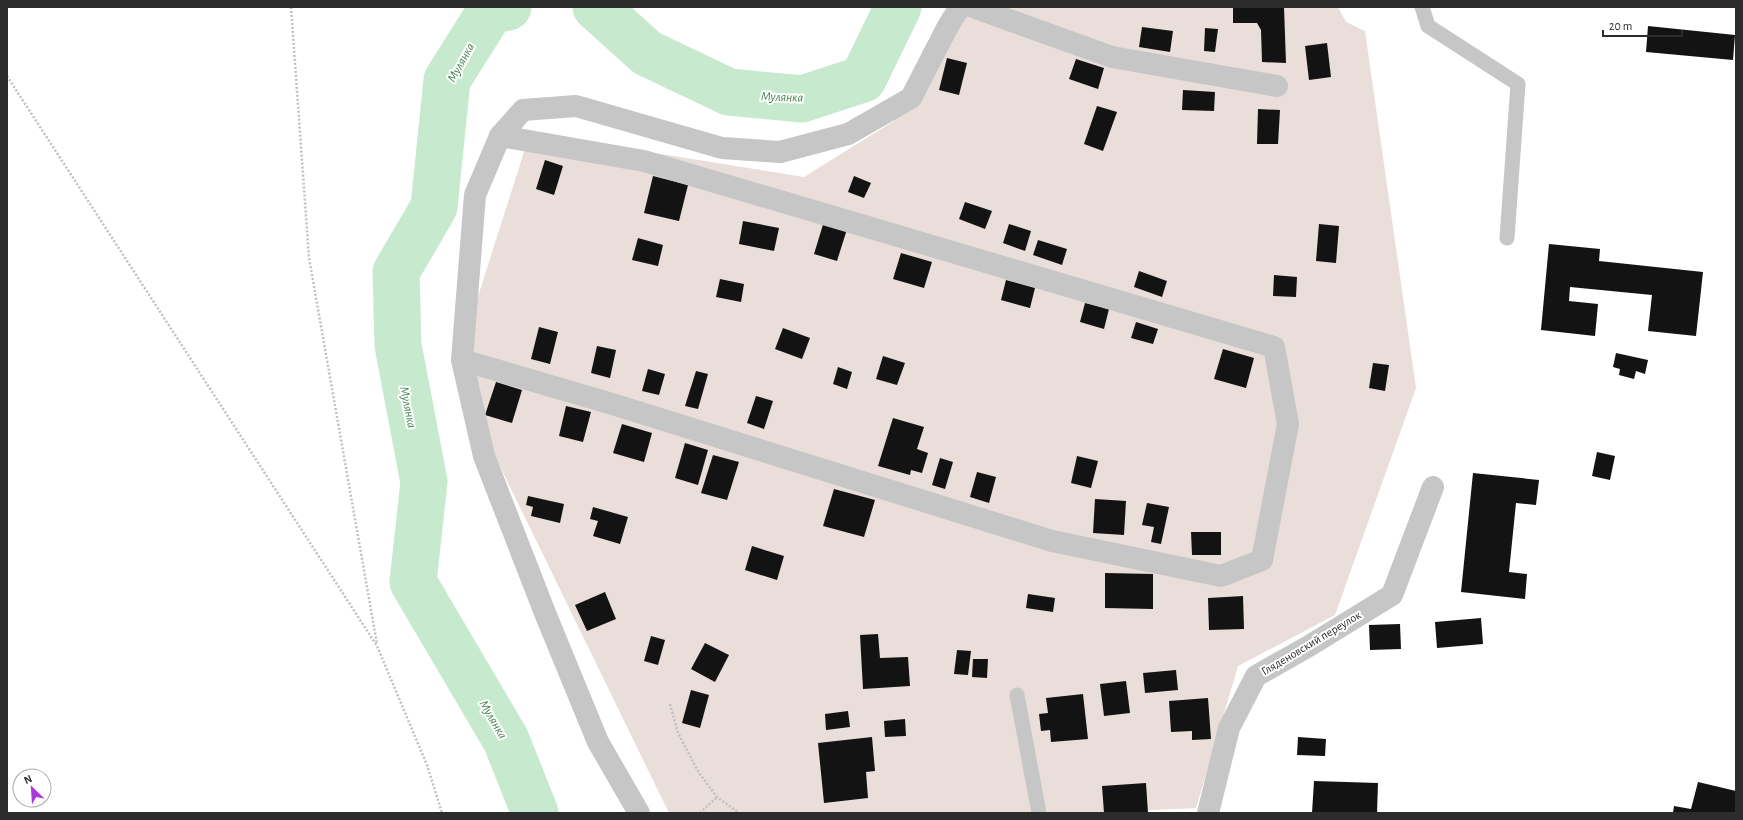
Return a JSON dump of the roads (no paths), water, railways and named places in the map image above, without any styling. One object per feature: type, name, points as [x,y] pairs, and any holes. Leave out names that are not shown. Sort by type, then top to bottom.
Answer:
[{"type":"street","points":[[639,813],[598,742],[539,598],[484,456],[462,360],[475,195],[500,136],[523,110],[576,106],[722,148],[780,152],[848,134],[911,98],[948,26],[960,7]]},
{"type":"street","points":[[973,7],[1112,57],[1277,86]]},
{"type":"street","points":[[462,360],[609,403],[1052,541],[1221,576],[1262,560],[1288,424],[1274,347],[644,162],[500,136]]},
{"type":"street","name":"Гляденовский переулок","points":[[1208,813],[1229,728],[1256,676],[1309,646],[1392,595],[1433,487]]},
{"type":"lane","points":[[1422,7],[1428,26],[1518,84],[1507,238]]},
{"type":"lane","points":[[1016,695],[1040,813]]},
{"type":"waterway","name":"Мулянка","points":[[508,7],[491,10],[447,80],[434,207],[396,272],[398,345],[424,482],[413,582],[506,740],[535,813]]},
{"type":"waterway","name":"Мулянка","points":[[596,7],[647,53],[729,92],[802,99],[863,79],[898,7]]}]
